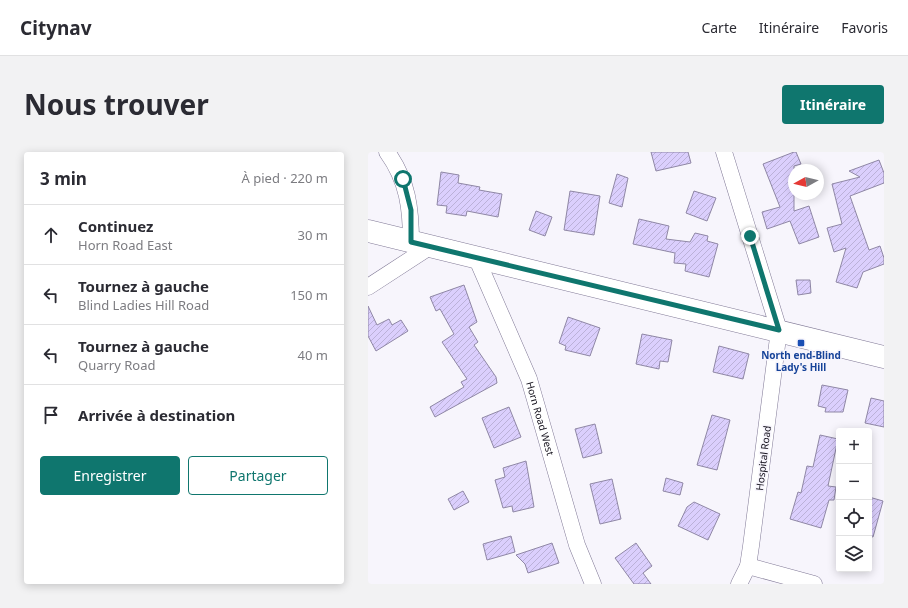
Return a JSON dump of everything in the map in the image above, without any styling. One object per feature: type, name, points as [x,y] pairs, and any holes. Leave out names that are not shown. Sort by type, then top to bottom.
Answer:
[{"type":"street","points":[[387,152],[403,179],[421,244]]},
{"type":"street","points":[[724,152],[779,330]]},
{"type":"street","points":[[368,231],[779,330],[884,358]]},
{"type":"street","points":[[368,287],[421,244]]},
{"type":"street","name":"Horn Road West","points":[[476,258],[529,379],[577,545],[593,584]]},
{"type":"street","name":"Hospital Road","points":[[739,584],[748,566],[779,330]]},
{"type":"street","points":[[748,566],[814,584]]},
{"type":"building","points":[[651,152],[688,152],[691,163],[656,171]]},
{"type":"building","points":[[796,152],[801,164],[788,164],[788,200],[794,200],[794,211],[809,206],[819,237],[799,244],[790,221],[767,229],[762,212],[780,207],[763,164]]},
{"type":"building","points":[[879,160],[884,173],[884,183],[850,196],[869,250],[880,246],[884,258],[884,264],[863,272],[857,288],[836,282],[846,248],[834,252],[827,228],[842,224],[832,184],[860,177],[849,171]]},
{"type":"building","points":[[441,172],[459,175],[458,183],[480,187],[479,190],[502,194],[498,217],[467,211],[466,216],[446,213],[447,206],[437,205]]},
{"type":"building","points":[[617,174],[628,178],[622,207],[609,203]]},
{"type":"building","points":[[570,191],[600,196],[594,235],[564,230]]},
{"type":"building","points":[[694,191],[716,198],[707,221],[686,213]]},
{"type":"building","points":[[536,211],[552,217],[545,236],[529,230]]},
{"type":"building","points":[[639,219],[669,226],[666,239],[690,242],[695,233],[708,236],[707,241],[718,244],[709,277],[685,271],[686,264],[674,263],[675,253],[633,244]]},
{"type":"building","points":[[796,280],[810,280],[811,293],[798,295]]},
{"type":"building","points":[[464,285],[477,322],[469,327],[478,342],[474,345],[496,377],[497,383],[435,417],[430,407],[464,387],[461,382],[467,379],[442,342],[454,334],[440,309],[436,311],[430,297]]},
{"type":"building","points":[[368,306],[377,325],[389,319],[392,325],[401,320],[408,331],[376,351],[368,336]]},
{"type":"building","points":[[568,317],[600,328],[590,356],[565,350],[566,346],[559,343]]},
{"type":"building","points":[[642,334],[672,340],[668,362],[660,361],[659,369],[636,364]]},
{"type":"building","points":[[719,346],[749,354],[743,379],[713,372]]},
{"type":"building","points":[[822,385],[848,390],[843,412],[825,412],[826,408],[818,406]]},
{"type":"building","points":[[871,398],[884,401],[884,427],[865,423]]},
{"type":"building","points":[[509,407],[521,437],[494,448],[482,418]]},
{"type":"building","points":[[712,415],[730,420],[717,470],[697,465]]},
{"type":"building","points":[[595,424],[602,453],[583,458],[575,429]]},
{"type":"building","points":[[820,435],[836,439],[836,448],[828,486],[836,487],[834,500],[829,500],[821,528],[790,519],[798,492],[801,493],[807,466],[813,467]]},
{"type":"building","points":[[526,461],[534,507],[513,512],[512,506],[503,508],[495,480],[505,477],[503,468]]},
{"type":"building","points":[[666,478],[683,483],[680,495],[663,491]]},
{"type":"building","points":[[612,479],[621,519],[600,524],[590,484]]},
{"type":"building","points":[[463,491],[469,502],[454,510],[448,499]]},
{"type":"building","points":[[872,498],[883,501],[872,537]]},
{"type":"building","points":[[694,502],[720,514],[708,540],[678,526],[687,507]]},
{"type":"building","points":[[511,536],[515,552],[487,560],[483,544]]},
{"type":"building","points":[[552,543],[559,563],[528,573],[525,564],[516,555]]},
{"type":"building","points":[[636,543],[652,566],[643,573],[651,584],[634,584],[615,558]]},
{"type":"place","name":"North end-Blind Lady's Hill","points":[[801,343]]},
{"type":"route","points":[[403,179],[411,210],[411,242],[779,330],[750,236]]}]
